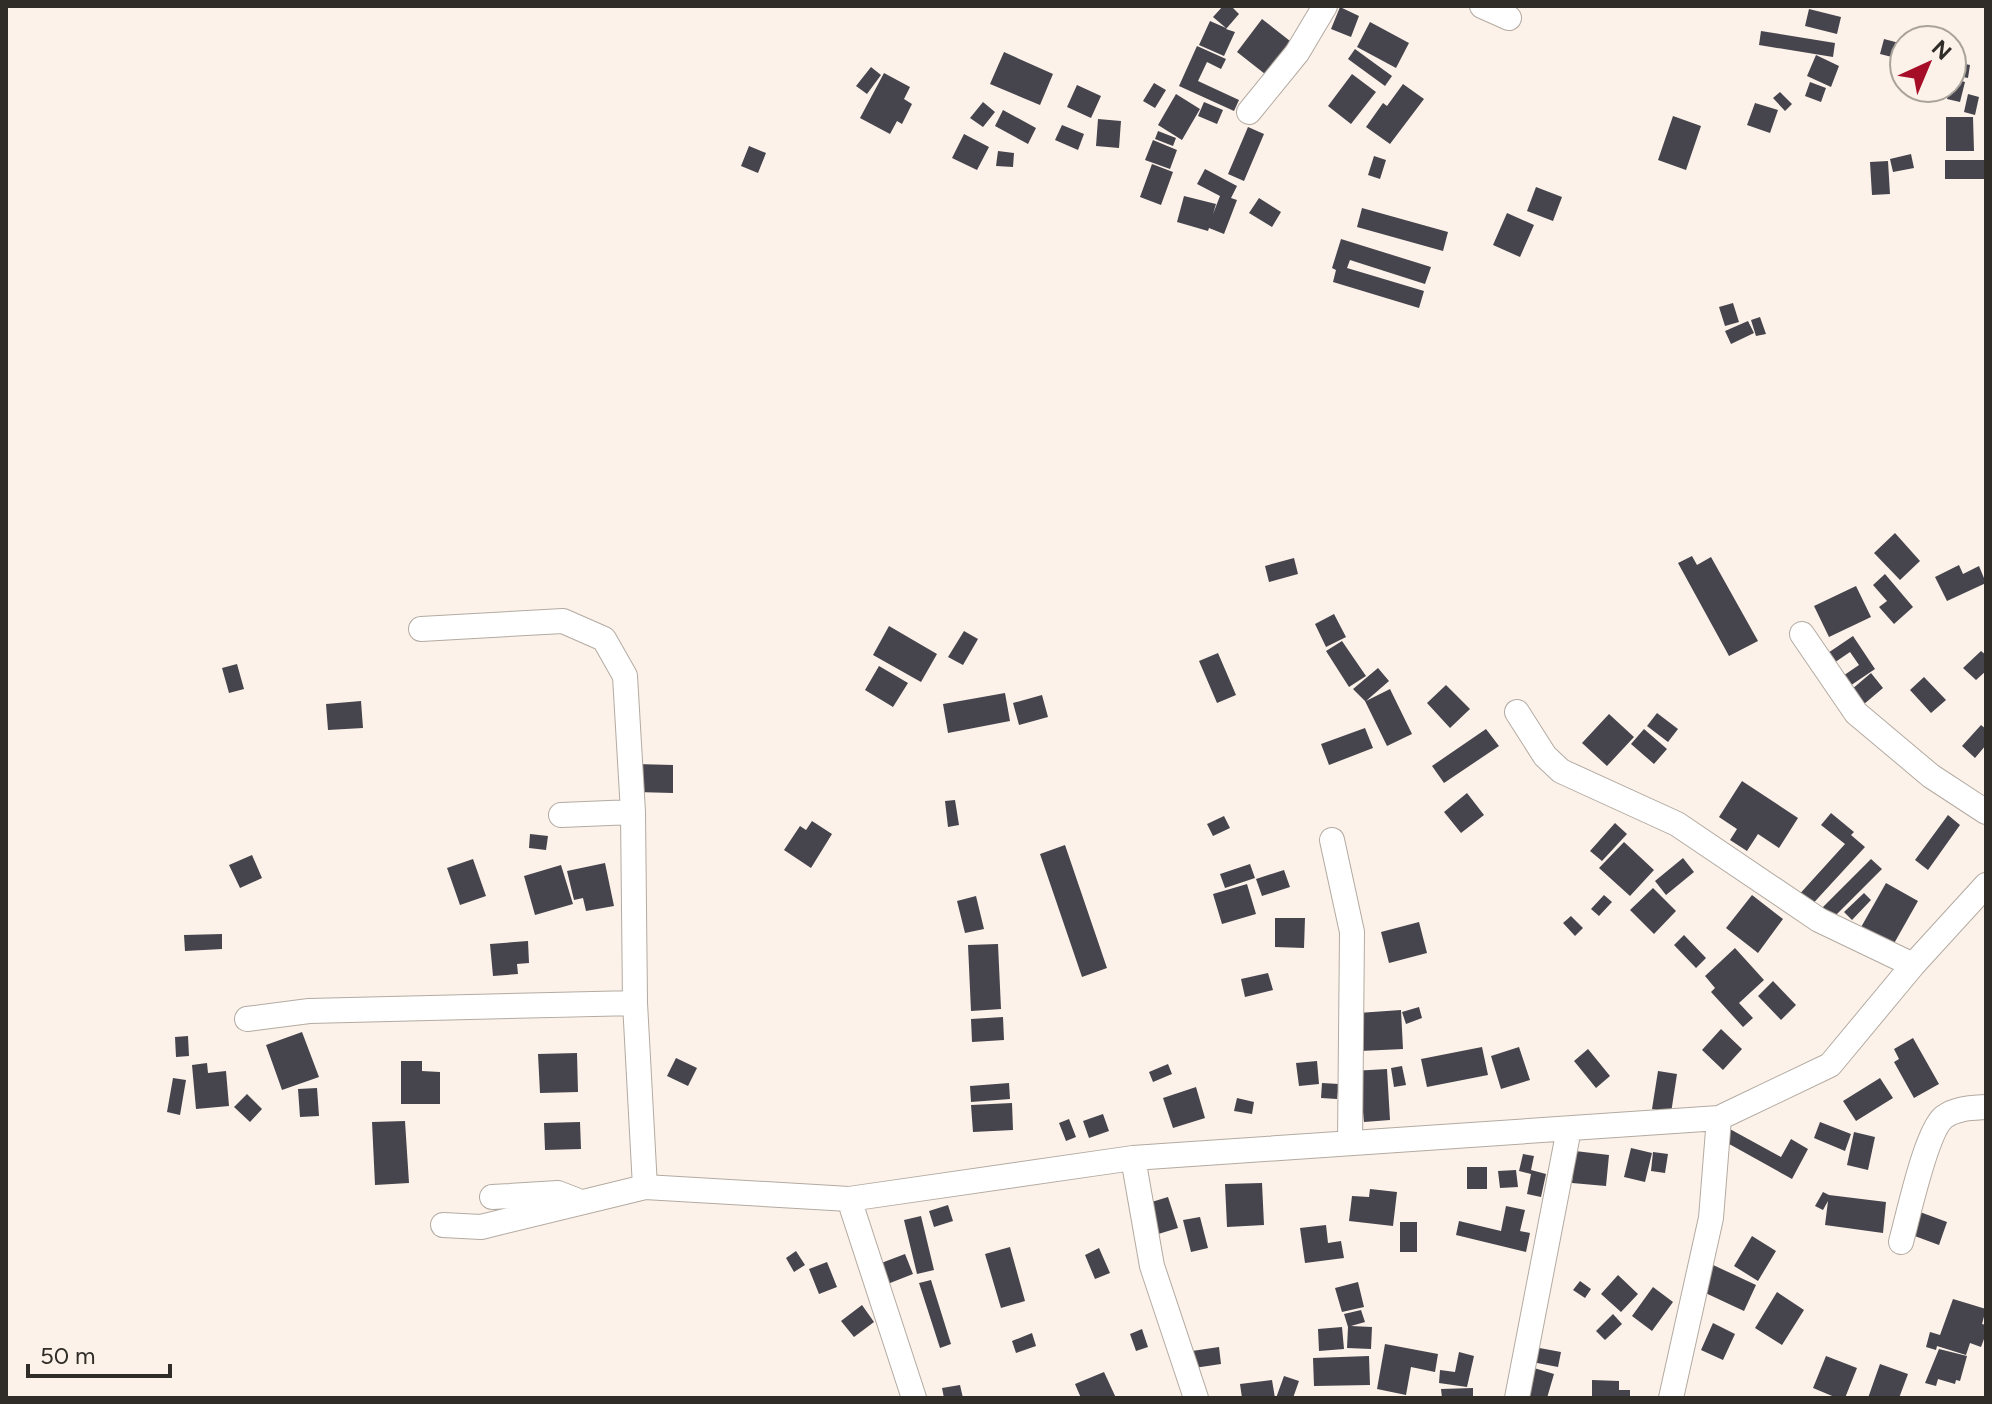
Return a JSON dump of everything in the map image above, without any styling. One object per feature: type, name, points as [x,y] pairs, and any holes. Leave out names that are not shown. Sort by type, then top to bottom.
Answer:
[{"type":"street","points":[[1249,112],[1297,53],[1325,6]]},
{"type":"street","points":[[1482,6],[1509,18]]},
{"type":"street","points":[[421,629],[563,621],[604,639],[625,676],[633,812],[635,1003],[645,1187]]},
{"type":"street","points":[[1802,634],[1856,713],[1931,776],[1986,812]]},
{"type":"street","points":[[1517,712],[1545,756],[1561,771],[1677,824],[1819,920],[1913,965]]},
{"type":"street","points":[[561,815],[633,812]]},
{"type":"street","points":[[1332,840],[1352,932],[1350,1142]]},
{"type":"street","points":[[443,1225],[481,1227],[645,1187],[849,1199],[1133,1158],[1719,1118],[1830,1065],[1913,965],[1986,885]]},
{"type":"street","points":[[247,1019],[309,1011],[635,1003]]},
{"type":"street","points":[[1901,1242],[1930,1140],[1941,1118],[1958,1109],[1986,1107]]},
{"type":"street","points":[[1671,1398],[1711,1218],[1719,1118]]},
{"type":"street","points":[[1517,1398],[1569,1129]]},
{"type":"street","points":[[1133,1158],[1152,1266],[1196,1398]]},
{"type":"street","points":[[492,1197],[558,1193],[582,1203]]},
{"type":"street","points":[[849,1199],[914,1398]]},
{"type":"building","points":[[1223,6],[1231,6],[1239,14],[1226,29],[1235,32],[1224,56],[1199,45],[1210,21],[1226,28],[1213,17]]},
{"type":"building","points":[[1340,7],[1359,16],[1351,37],[1331,29]]},
{"type":"building","points":[[1809,9],[1841,17],[1837,34],[1805,26]]},
{"type":"building","points":[[1262,19],[1290,41],[1265,74],[1237,52]]},
{"type":"building","points":[[1370,22],[1409,43],[1396,68],[1357,47]]},
{"type":"building","points":[[1761,31],[1835,43],[1833,57],[1759,45]]},
{"type":"building","points":[[1884,39],[1888,40],[1888,56],[1880,54]]},
{"type":"building","points":[[1197,46],[1226,59],[1221,69],[1207,62],[1198,81],[1239,100],[1234,111],[1179,86]]},
{"type":"building","points":[[1355,49],[1392,76],[1385,86],[1348,59]]},
{"type":"building","points":[[1004,52],[1053,74],[1040,105],[990,84]]},
{"type":"building","points":[[1816,55],[1839,66],[1831,87],[1807,76]]},
{"type":"building","points":[[871,67],[881,75],[867,94],[856,86]]},
{"type":"building","points":[[884,73],[910,87],[904,99],[912,104],[902,124],[897,121],[890,134],[860,118]]},
{"type":"building","points":[[1352,74],[1376,92],[1351,124],[1328,106]]},
{"type":"building","points":[[1810,82],[1826,88],[1821,102],[1805,96]]},
{"type":"building","points":[[1154,83],[1166,90],[1155,108],[1143,101]]},
{"type":"building","points":[[1403,84],[1424,99],[1390,144],[1366,127],[1383,103],[1387,106]]},
{"type":"building","points":[[1077,85],[1101,96],[1091,118],[1067,107]]},
{"type":"building","points":[[1780,92],[1792,104],[1785,111],[1773,98]]},
{"type":"building","points":[[1176,94],[1200,109],[1182,140],[1158,125]]},
{"type":"building","points":[[1968,94],[1979,97],[1975,115],[1964,112]]},
{"type":"building","points":[[983,102],[995,112],[983,127],[970,118]]},
{"type":"building","points":[[1204,102],[1223,110],[1217,124],[1198,116]]},
{"type":"building","points":[[1755,103],[1778,110],[1770,133],[1747,125]]},
{"type":"building","points":[[1003,110],[1036,128],[1028,144],[995,126]]},
{"type":"building","points":[[1673,116],[1701,126],[1686,170],[1658,160]]},
{"type":"building","points":[[1946,117],[1973,117],[1974,151],[1946,151]]},
{"type":"building","points":[[1098,119],[1121,121],[1119,148],[1096,146]]},
{"type":"building","points":[[1062,125],[1084,134],[1078,150],[1055,140]]},
{"type":"building","points":[[1248,127],[1264,134],[1244,181],[1228,174]]},
{"type":"building","points":[[1158,131],[1176,138],[1173,146],[1155,139]]},
{"type":"building","points":[[964,134],[989,147],[977,170],[952,158]]},
{"type":"building","points":[[1153,140],[1177,150],[1170,169],[1145,160]]},
{"type":"building","points":[[749,146],[766,153],[758,173],[741,166]]},
{"type":"building","points":[[998,151],[1014,153],[1013,167],[996,166]]},
{"type":"building","points":[[1911,154],[1914,168],[1893,172],[1890,159]]},
{"type":"building","points":[[1374,156],[1386,160],[1380,179],[1368,175]]},
{"type":"building","points":[[1945,160],[1986,160],[1986,179],[1945,179]]},
{"type":"building","points":[[1888,161],[1890,194],[1872,195],[1870,162]]},
{"type":"building","points":[[1152,164],[1173,172],[1161,205],[1140,197]]},
{"type":"building","points":[[1205,169],[1237,186],[1231,198],[1237,200],[1224,234],[1177,222],[1184,196],[1216,204],[1213,214],[1220,196],[1197,184]]},
{"type":"building","points":[[1536,187],[1562,197],[1553,221],[1527,211]]},
{"type":"building","points":[[1259,198],[1281,212],[1272,227],[1249,213]]},
{"type":"building","points":[[1362,208],[1448,232],[1443,251],[1357,227]]},
{"type":"building","points":[[1507,213],[1534,225],[1520,257],[1493,245]]},
{"type":"building","points":[[1341,239],[1431,267],[1425,284],[1350,260],[1347,268],[1424,291],[1419,308],[1333,282],[1336,270],[1332,268]]},
{"type":"building","points":[[1733,303],[1739,322],[1725,326],[1719,307]]},
{"type":"building","points":[[1760,317],[1766,334],[1756,336],[1751,320]]},
{"type":"building","points":[[1748,321],[1754,333],[1731,344],[1725,331]]},
{"type":"building","points":[[1895,533],[1920,561],[1900,580],[1874,553]]},
{"type":"building","points":[[1692,556],[1697,565],[1711,557],[1758,641],[1729,656],[1678,563]]},
{"type":"building","points":[[1294,558],[1298,574],[1269,582],[1265,566]]},
{"type":"building","points":[[1959,565],[1963,574],[1979,566],[1986,583],[1947,601],[1935,577]]},
{"type":"building","points":[[1885,574],[1913,607],[1894,624],[1879,607],[1887,601],[1873,585]]},
{"type":"building","points":[[1856,586],[1871,617],[1829,637],[1814,606]]},
{"type":"building","points":[[1334,614],[1346,637],[1326,647],[1315,624]]},
{"type":"building","points":[[889,626],[937,654],[921,682],[873,655]]},
{"type":"building","points":[[964,631],[978,639],[963,665],[948,657]]},
{"type":"building","points":[[1853,636],[1875,669],[1844,690],[1837,680],[1859,665],[1850,652],[1828,667],[1822,657]]},
{"type":"building","points":[[1342,641],[1366,676],[1349,687],[1326,651]]},
{"type":"building","points":[[1981,651],[1986,655],[1986,671],[1976,680],[1963,668]]},
{"type":"building","points":[[1218,653],[1236,695],[1217,703],[1199,661]]},
{"type":"building","points":[[237,664],[244,689],[229,693],[222,668]]},
{"type":"building","points":[[879,666],[908,683],[893,707],[865,690]]},
{"type":"building","points":[[1378,668],[1389,681],[1366,701],[1390,689],[1412,734],[1387,746],[1365,701],[1353,689]]},
{"type":"building","points":[[1871,673],[1883,688],[1857,710],[1845,695]]},
{"type":"building","points":[[1924,677],[1946,700],[1931,713],[1910,690]]},
{"type":"building","points":[[1446,685],[1470,709],[1450,728],[1427,703]]},
{"type":"building","points":[[1005,693],[1010,721],[948,733],[943,704]]},
{"type":"building","points":[[1042,695],[1048,717],[1019,725],[1013,703]]},
{"type":"building","points":[[361,701],[363,728],[328,730],[326,704]]},
{"type":"building","points":[[1657,713],[1678,729],[1668,742],[1647,726]]},
{"type":"building","points":[[1609,714],[1634,737],[1607,766],[1582,743]]},
{"type":"building","points":[[1981,725],[1986,729],[1986,745],[1975,758],[1962,746]]},
{"type":"building","points":[[1365,728],[1373,748],[1329,765],[1321,744]]},
{"type":"building","points":[[1486,729],[1499,746],[1444,783],[1432,766]]},
{"type":"building","points":[[1644,729],[1667,749],[1654,764],[1631,744]]},
{"type":"building","points":[[636,764],[673,765],[673,793],[636,792]]},
{"type":"building","points":[[1742,781],[1798,818],[1779,848],[1758,834],[1747,851],[1730,840],[1737,829],[1719,817]]},
{"type":"building","points":[[1467,793],[1484,815],[1461,833],[1444,812]]},
{"type":"building","points":[[955,800],[959,825],[948,827],[945,801]]},
{"type":"building","points":[[1831,813],[1854,832],[1851,835],[1865,847],[1808,909],[1796,898],[1845,844],[1821,825]]},
{"type":"building","points":[[1948,815],[1960,825],[1928,870],[1915,860]]},
{"type":"building","points":[[1224,816],[1230,828],[1213,836],[1207,824]]},
{"type":"building","points":[[812,821],[832,834],[811,868],[784,850],[800,826],[806,830]]},
{"type":"building","points":[[1615,823],[1627,834],[1602,861],[1590,851]]},
{"type":"building","points":[[530,834],[548,836],[546,850],[529,848]]},
{"type":"building","points":[[1624,842],[1654,870],[1630,896],[1599,868]]},
{"type":"building","points":[[1065,845],[1107,968],[1082,977],[1040,854]]},
{"type":"building","points":[[252,855],[262,878],[240,888],[229,865]]},
{"type":"building","points":[[1683,858],[1694,872],[1666,895],[1655,881]]},
{"type":"building","points":[[473,859],[486,896],[460,905],[447,868]]},
{"type":"building","points":[[1871,859],[1882,869],[1830,921],[1819,911]]},
{"type":"building","points":[[605,863],[614,906],[586,911],[583,898],[574,900],[567,871]]},
{"type":"building","points":[[1250,864],[1255,878],[1225,888],[1220,874]]},
{"type":"building","points":[[561,865],[573,904],[535,915],[524,876]]},
{"type":"building","points":[[1284,870],[1290,887],[1262,896],[1256,879]]},
{"type":"building","points":[[1886,883],[1918,901],[1892,947],[1860,929]]},
{"type":"building","points":[[1247,884],[1256,914],[1222,924],[1213,894]]},
{"type":"building","points":[[1653,888],[1676,911],[1654,934],[1630,910]]},
{"type":"building","points":[[1864,893],[1871,900],[1852,920],[1844,912]]},
{"type":"building","points":[[1604,895],[1612,902],[1599,916],[1591,909]]},
{"type":"building","points":[[1752,895],[1783,919],[1758,953],[1726,928]]},
{"type":"building","points":[[976,896],[984,929],[965,933],[957,901]]},
{"type":"building","points":[[1571,916],[1583,928],[1575,936],[1563,923]]},
{"type":"building","points":[[1275,918],[1305,918],[1304,948],[1275,947]]},
{"type":"building","points":[[1419,922],[1427,953],[1389,963],[1381,932]]},
{"type":"building","points":[[222,934],[222,949],[185,951],[184,935]]},
{"type":"building","points":[[1684,935],[1706,958],[1696,968],[1674,945]]},
{"type":"building","points":[[528,941],[529,963],[517,964],[518,974],[493,976],[490,944]]},
{"type":"building","points":[[998,944],[1001,1009],[971,1011],[968,945]]},
{"type":"building","points":[[1735,948],[1764,980],[1739,1003],[1753,1018],[1743,1027],[1711,992],[1715,988],[1705,976]]},
{"type":"building","points":[[1268,973],[1273,990],[1245,997],[1241,979]]},
{"type":"building","points":[[1773,981],[1796,1005],[1781,1020],[1758,996]]},
{"type":"building","points":[[1419,1007],[1422,1018],[1406,1024],[1402,1012]]},
{"type":"building","points":[[1401,1010],[1403,1049],[1360,1051],[1358,1013]]},
{"type":"building","points":[[1003,1017],[1004,1040],[972,1042],[971,1019]]},
{"type":"building","points":[[1721,1029],[1742,1049],[1723,1070],[1702,1050]]},
{"type":"building","points":[[302,1032],[319,1077],[282,1090],[266,1045]]},
{"type":"building","points":[[188,1036],[189,1056],[176,1057],[175,1037]]},
{"type":"building","points":[[1913,1038],[1939,1084],[1914,1098],[1894,1062],[1899,1059],[1894,1049]]},
{"type":"building","points":[[1482,1047],[1488,1075],[1427,1087],[1421,1059]]},
{"type":"building","points":[[1519,1047],[1530,1080],[1501,1089],[1491,1056]]},
{"type":"building","points":[[1588,1049],[1610,1076],[1596,1088],[1574,1061]]},
{"type":"building","points":[[577,1053],[578,1092],[540,1093],[538,1054]]},
{"type":"building","points":[[676,1058],[697,1068],[688,1086],[667,1076]]},
{"type":"building","points":[[401,1061],[422,1061],[422,1071],[440,1072],[440,1104],[401,1104]]},
{"type":"building","points":[[1317,1061],[1319,1084],[1299,1086],[1296,1063]]},
{"type":"building","points":[[207,1063],[208,1073],[226,1071],[229,1106],[196,1109],[192,1065]]},
{"type":"building","points":[[1168,1064],[1172,1074],[1153,1082],[1149,1072]]},
{"type":"building","points":[[1402,1066],[1406,1085],[1394,1087],[1391,1068]]},
{"type":"building","points":[[1387,1069],[1390,1120],[1364,1122],[1363,1112],[1355,1112],[1352,1071]]},
{"type":"building","points":[[1658,1071],[1677,1074],[1671,1113],[1652,1109]]},
{"type":"building","points":[[173,1078],[186,1080],[180,1115],[167,1112]]},
{"type":"building","points":[[1880,1078],[1893,1098],[1856,1121],[1843,1101]]},
{"type":"building","points":[[1009,1083],[1010,1099],[971,1102],[970,1086]]},
{"type":"building","points":[[1322,1083],[1339,1084],[1337,1099],[1321,1098]]},
{"type":"building","points":[[1196,1087],[1205,1118],[1173,1128],[1163,1098]]},
{"type":"building","points":[[317,1088],[319,1116],[300,1117],[298,1089]]},
{"type":"building","points":[[247,1094],[262,1109],[250,1122],[234,1107]]},
{"type":"building","points":[[1237,1098],[1254,1102],[1252,1114],[1234,1111]]},
{"type":"building","points":[[1012,1103],[1013,1130],[973,1132],[971,1105]]},
{"type":"building","points":[[1103,1114],[1109,1131],[1089,1138],[1083,1121]]},
{"type":"building","points":[[1069,1119],[1076,1137],[1066,1141],[1059,1123]]},
{"type":"building","points":[[405,1121],[409,1183],[375,1185],[372,1122]]},
{"type":"building","points":[[580,1122],[581,1149],[545,1150],[544,1123]]},
{"type":"building","points":[[1820,1122],[1851,1134],[1845,1151],[1814,1138]]},
{"type":"building","points":[[1728,1128],[1781,1157],[1791,1139],[1808,1149],[1792,1179],[1722,1140]]},
{"type":"building","points":[[1854,1132],[1875,1137],[1868,1170],[1847,1165]]},
{"type":"building","points":[[1631,1148],[1652,1153],[1645,1182],[1624,1177]]},
{"type":"building","points":[[1575,1151],[1609,1155],[1606,1186],[1572,1183]]},
{"type":"building","points":[[1653,1152],[1668,1154],[1665,1173],[1651,1171]]},
{"type":"building","points":[[1523,1154],[1534,1156],[1531,1170],[1546,1174],[1541,1197],[1527,1194],[1531,1174],[1519,1171]]},
{"type":"building","points":[[1467,1167],[1487,1167],[1487,1189],[1467,1189]]},
{"type":"building","points":[[1516,1170],[1518,1187],[1500,1188],[1498,1171]]},
{"type":"building","points":[[1262,1183],[1264,1225],[1227,1227],[1225,1184]]},
{"type":"building","points":[[1370,1189],[1397,1192],[1393,1226],[1349,1221],[1352,1196],[1369,1197]]},
{"type":"building","points":[[1823,1192],[1886,1202],[1883,1233],[1825,1225],[1828,1201],[1823,1210],[1815,1206]]},
{"type":"building","points":[[1168,1197],[1178,1228],[1155,1235],[1145,1204]]},
{"type":"building","points":[[948,1205],[953,1221],[934,1227],[929,1211]]},
{"type":"building","points":[[1506,1206],[1525,1210],[1520,1231],[1530,1233],[1526,1252],[1456,1235],[1459,1221],[1501,1231]]},
{"type":"building","points":[[1920,1212],[1947,1222],[1939,1245],[1912,1235]]},
{"type":"building","points":[[921,1216],[934,1270],[917,1274],[904,1220]]},
{"type":"building","points":[[1200,1217],[1208,1248],[1191,1252],[1183,1220]]},
{"type":"building","points":[[1400,1222],[1417,1222],[1417,1252],[1400,1252]]},
{"type":"building","points":[[1326,1225],[1328,1243],[1341,1241],[1344,1258],[1305,1263],[1300,1228]]},
{"type":"building","points":[[1752,1236],[1776,1251],[1758,1281],[1734,1266]]},
{"type":"building","points":[[1010,1247],[1025,1301],[1001,1308],[985,1254]]},
{"type":"building","points":[[1099,1248],[1110,1273],[1095,1279],[1085,1255]]},
{"type":"building","points":[[796,1251],[805,1265],[794,1272],[786,1258]]},
{"type":"building","points":[[905,1254],[913,1274],[885,1285],[876,1265]]},
{"type":"building","points":[[827,1262],[837,1287],[819,1294],[809,1269]]},
{"type":"building","points":[[1711,1264],[1756,1285],[1744,1311],[1699,1290]]},
{"type":"building","points":[[1618,1275],[1638,1294],[1621,1312],[1601,1294]]},
{"type":"building","points":[[931,1280],[951,1344],[940,1348],[919,1283]]},
{"type":"building","points":[[1580,1281],[1591,1289],[1585,1298],[1573,1290]]},
{"type":"building","points":[[1358,1282],[1364,1307],[1342,1312],[1335,1288]]},
{"type":"building","points":[[1653,1287],[1673,1302],[1652,1331],[1632,1316]]},
{"type":"building","points":[[1777,1292],[1804,1310],[1782,1345],[1755,1328]]},
{"type":"building","points":[[1953,1299],[1986,1309],[1982,1324],[1986,1325],[1986,1340],[1981,1347],[1970,1343],[1966,1355],[1937,1346],[1936,1350],[1926,1347],[1930,1332],[1940,1335]]},
{"type":"building","points":[[862,1305],[874,1322],[854,1337],[841,1321]]},
{"type":"building","points":[[1361,1310],[1365,1322],[1351,1326],[1372,1327],[1371,1349],[1347,1348],[1348,1327],[1344,1314]]},
{"type":"building","points":[[1613,1314],[1622,1324],[1605,1340],[1596,1331]]},
{"type":"building","points":[[1713,1323],[1735,1334],[1723,1360],[1701,1350]]},
{"type":"building","points":[[1342,1327],[1344,1349],[1319,1351],[1318,1329]]},
{"type":"building","points":[[1142,1329],[1148,1347],[1136,1351],[1130,1334]]},
{"type":"building","points":[[1032,1333],[1036,1346],[1016,1353],[1012,1341]]},
{"type":"building","points":[[1385,1344],[1438,1354],[1435,1372],[1411,1367],[1406,1395],[1377,1389]]},
{"type":"building","points":[[1219,1347],[1221,1364],[1194,1368],[1192,1351]]},
{"type":"building","points":[[1534,1347],[1561,1352],[1558,1367],[1532,1362]]},
{"type":"building","points":[[1939,1349],[1967,1356],[1960,1381],[1956,1380],[1955,1384],[1938,1379],[1936,1386],[1925,1383]]},
{"type":"building","points":[[1459,1352],[1474,1356],[1467,1387],[1439,1383],[1440,1370],[1455,1372]]},
{"type":"building","points":[[1369,1356],[1370,1385],[1314,1386],[1313,1358]]},
{"type":"building","points":[[1826,1356],[1857,1368],[1845,1398],[1813,1388]]},
{"type":"building","points":[[1880,1364],[1908,1374],[1899,1398],[1868,1398]]},
{"type":"building","points":[[1534,1368],[1554,1374],[1547,1398],[1525,1398]]},
{"type":"building","points":[[1104,1372],[1116,1398],[1081,1398],[1075,1384]]},
{"type":"building","points":[[1284,1376],[1299,1381],[1293,1398],[1276,1398]]},
{"type":"building","points":[[1272,1380],[1275,1398],[1242,1398],[1240,1384]]},
{"type":"building","points":[[1592,1380],[1619,1381],[1619,1390],[1630,1390],[1630,1398],[1592,1398]]},
{"type":"building","points":[[960,1385],[963,1398],[944,1398],[942,1388]]},
{"type":"building","points":[[1473,1388],[1473,1398],[1442,1398],[1441,1389]]}]
